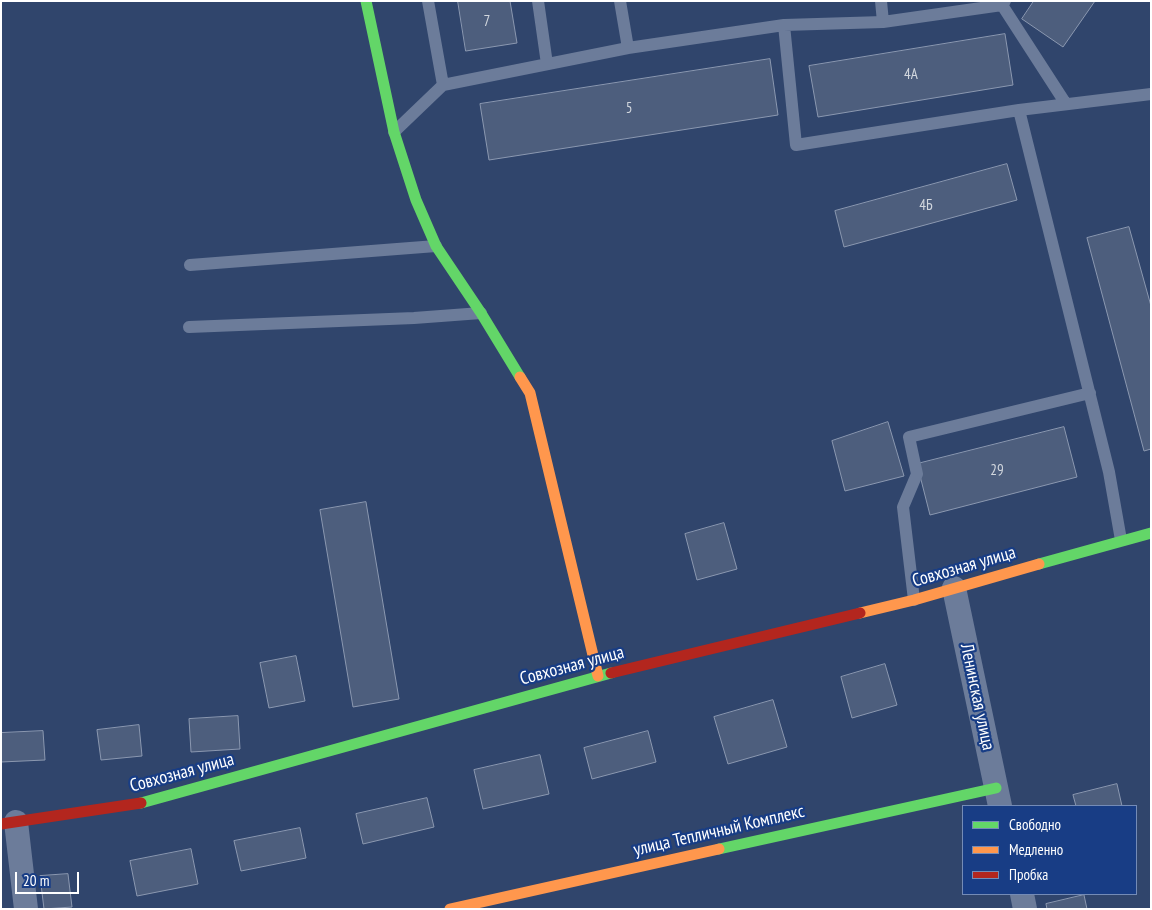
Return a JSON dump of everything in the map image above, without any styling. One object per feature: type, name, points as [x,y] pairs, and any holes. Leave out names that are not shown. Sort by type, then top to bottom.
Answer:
[{"type":"street","points":[[366,1],[394,132],[416,200],[436,246],[481,312],[530,393],[598,676]]},
{"type":"street","name":"Совхозная улица","points":[[9,823],[141,803],[598,676],[914,600],[1120,540],[1151,533]]},
{"type":"street","name":"Ленинская улица","points":[[954,588],[998,797]]},
{"type":"street","name":"улица Тепличный Комплекс","points":[[450,909],[998,797]]},
{"type":"street","points":[[9,823],[26,909]]},
{"type":"street","points":[[1022,895],[1025,909]]},
{"type":"lane","points":[[428,1],[443,84]]},
{"type":"lane","points":[[538,1],[547,64]]},
{"type":"lane","points":[[620,1],[628,48]]},
{"type":"lane","points":[[881,1],[882,22]]},
{"type":"lane","points":[[394,132],[443,84],[628,48],[784,25],[882,22],[1003,3],[1066,104]]},
{"type":"lane","points":[[784,25],[796,145],[1019,110],[1151,94]]},
{"type":"lane","points":[[1019,110],[1109,472],[1120,540]]},
{"type":"lane","points":[[190,265],[436,246]]},
{"type":"lane","points":[[189,327],[414,318],[481,312]]},
{"type":"lane","points":[[914,600],[903,507],[917,474],[909,437],[1090,393]]},
{"type":"building","points":[[458,1],[510,1],[517,43],[466,51]]},
{"type":"building","points":[[1034,1],[1095,1],[1063,47],[1022,19]]},
{"type":"building","points":[[1005,34],[1013,85],[818,117],[809,66]]},
{"type":"building","points":[[770,59],[778,115],[489,160],[480,104]]},
{"type":"building","points":[[1007,164],[1017,200],[844,247],[835,211]]},
{"type":"building","points":[[1129,227],[1151,306],[1151,449],[1144,451],[1087,238]]},
{"type":"building","points":[[888,422],[904,476],[845,491],[832,441]]},
{"type":"building","points":[[1064,427],[1077,477],[930,515],[917,464]]},
{"type":"building","points":[[366,502],[399,699],[353,707],[320,510]]},
{"type":"building","points":[[724,523],[737,569],[697,580],[685,534]]},
{"type":"building","points":[[296,656],[305,701],[269,708],[260,663]]},
{"type":"building","points":[[885,664],[897,705],[852,718],[841,677]]},
{"type":"building","points":[[773,700],[787,747],[728,764],[714,717]]},
{"type":"building","points":[[238,716],[240,749],[191,752],[189,719]]},
{"type":"building","points":[[139,725],[142,756],[101,760],[97,730]]},
{"type":"building","points":[[43,731],[45,760],[1,762],[1,733]]},
{"type":"building","points":[[648,731],[656,762],[592,779],[584,748]]},
{"type":"building","points":[[540,755],[549,794],[483,809],[474,770]]},
{"type":"building","points":[[1117,784],[1122,805],[1076,805],[1073,795]]},
{"type":"building","points":[[427,798],[434,827],[363,844],[356,814]]},
{"type":"building","points":[[300,828],[306,858],[241,871],[234,841]]},
{"type":"building","points":[[191,849],[198,884],[137,896],[130,861]]},
{"type":"building","points":[[68,874],[72,907],[44,909],[40,876]]},
{"type":"building","points":[[1084,895],[1087,909],[1047,909],[1046,904]]},
{"type":"traffic: fast","points":[[366,1],[394,132],[416,200],[436,246],[481,313],[520,377]]},
{"type":"traffic: fast","points":[[1039,564],[1151,533]]},
{"type":"traffic: fast","points":[[141,803],[611,673]]},
{"type":"traffic: fast","points":[[719,849],[996,788]]},
{"type":"traffic: slow","points":[[520,377],[530,393],[598,676]]},
{"type":"traffic: slow","points":[[860,613],[914,600],[1039,564]]},
{"type":"traffic: slow","points":[[450,909],[719,849]]},
{"type":"traffic: jam","points":[[611,673],[860,613]]},
{"type":"traffic: jam","points":[[1,824],[141,803]]}]
